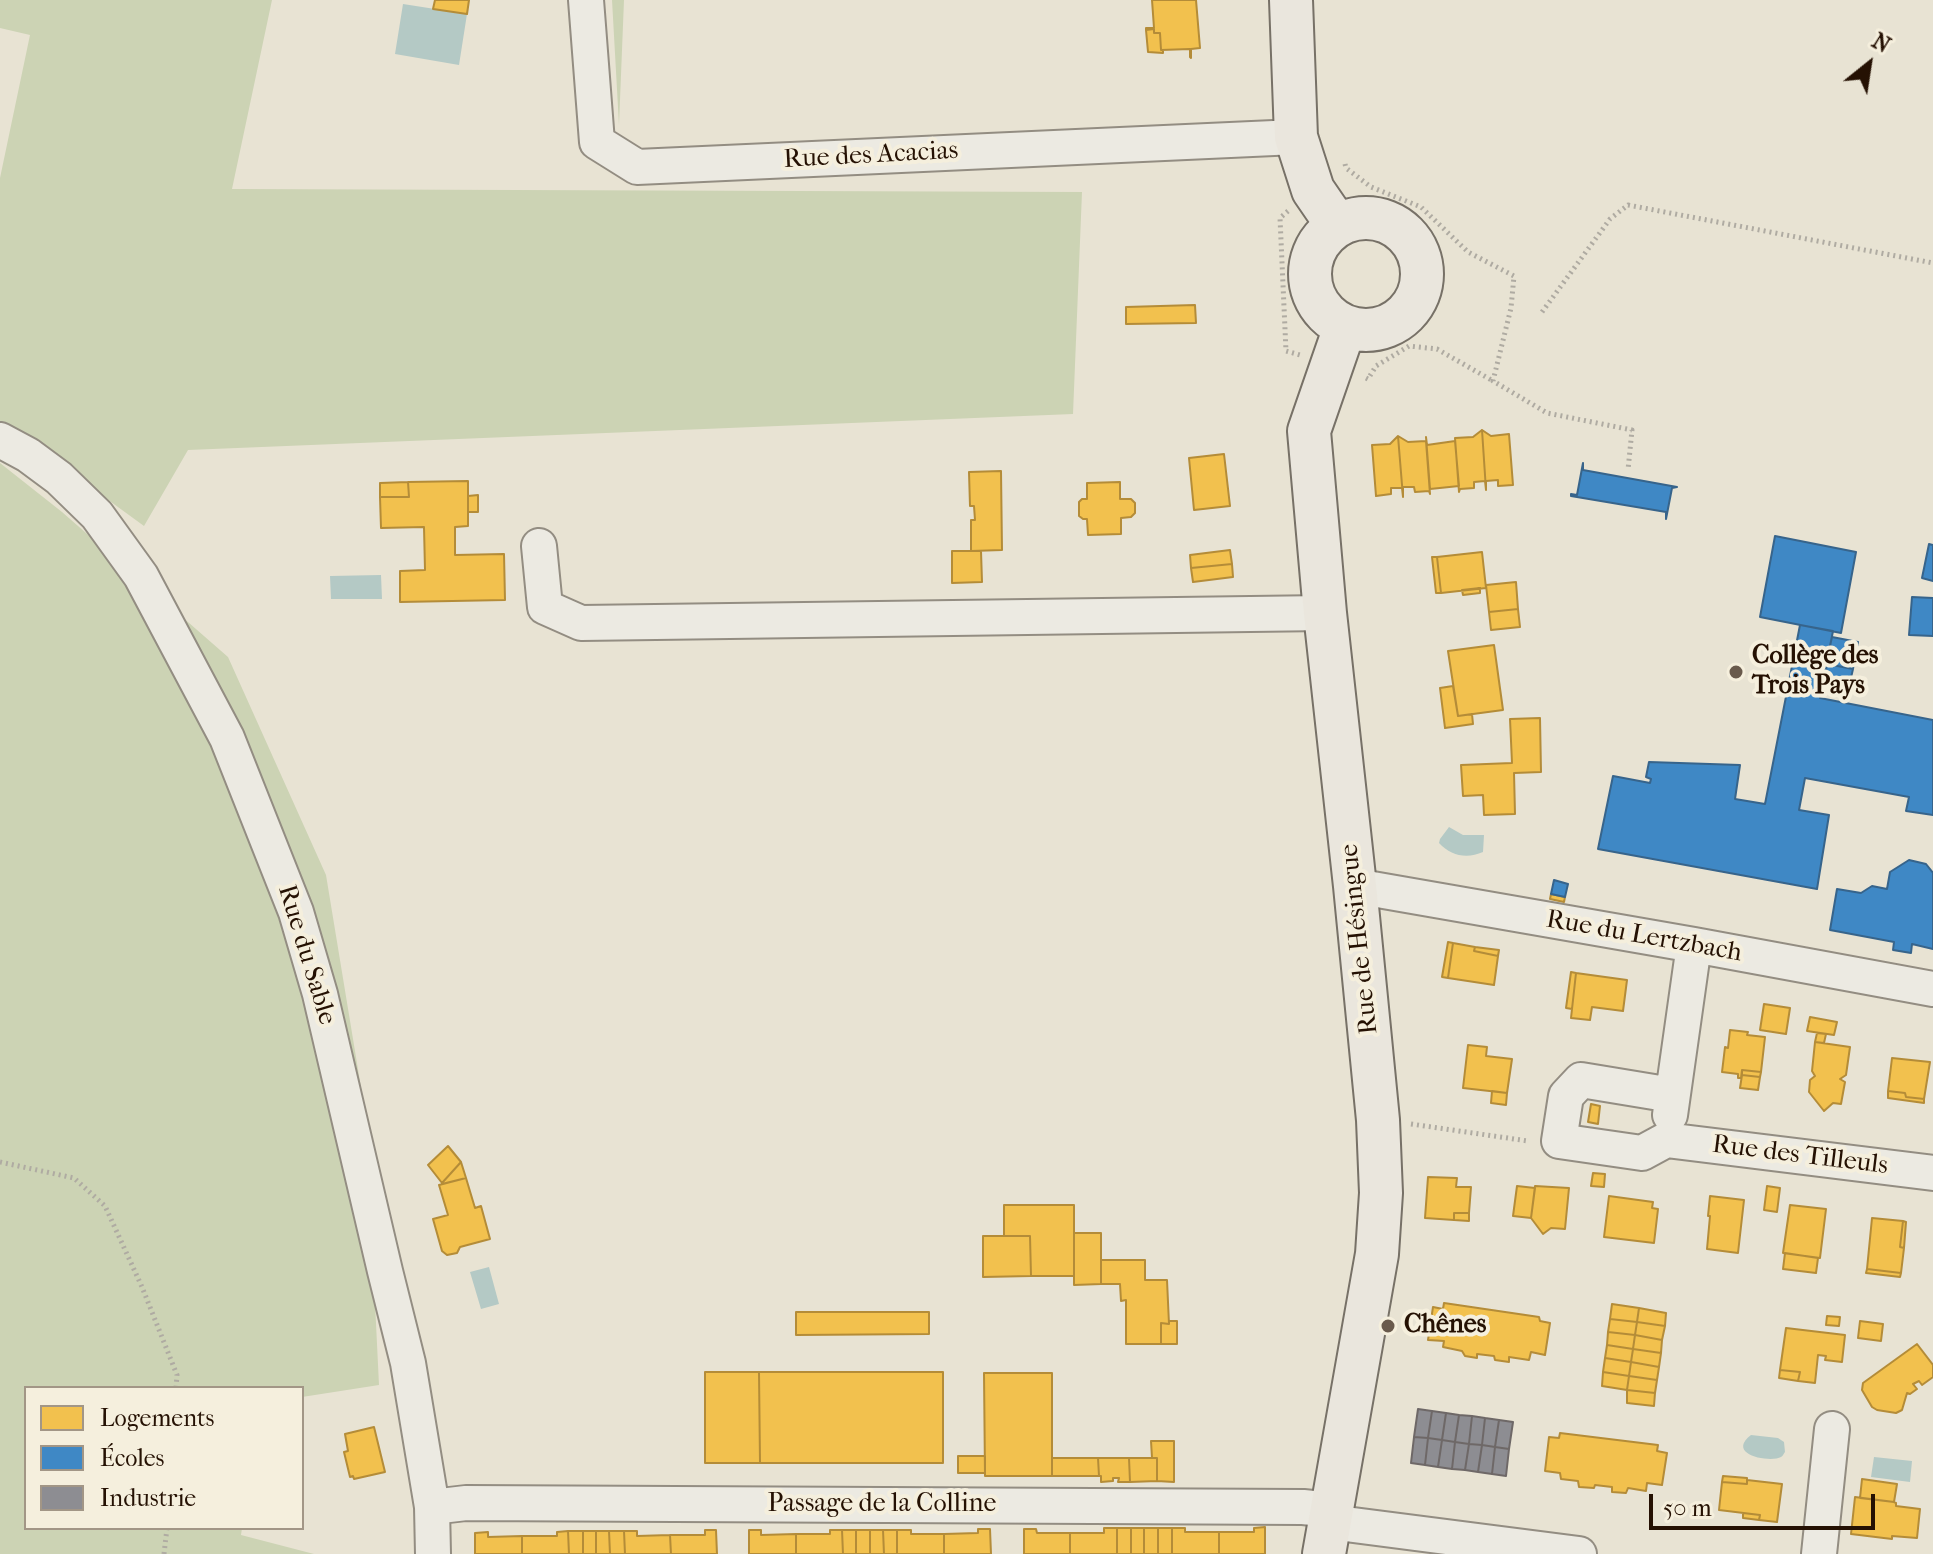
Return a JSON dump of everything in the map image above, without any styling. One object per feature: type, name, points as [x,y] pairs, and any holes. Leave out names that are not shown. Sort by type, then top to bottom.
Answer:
[{"type":"main road","points":[[1291,0],[1296,137],[1330,179],[1337,225]]},
{"type":"main road","points":[[1356,218],[1376,218],[1395,225],[1410,238],[1420,255],[1423,285],[1409,312],[1390,326],[1368,331],[1339,345],[1329,318],[1318,304],[1311,287],[1310,269],[1314,252],[1323,236],[1337,225],[1356,218]]},
{"type":"main road","name":"Rue de Hésingue","points":[[1329,1529],[1377,1254],[1381,1193],[1378,1120],[1309,431],[1339,345]]},
{"type":"street","name":"Rue des Acacias","points":[[586,0],[597,142],[637,167],[1296,137]]},
{"type":"street","name":"Rue du Sable","points":[[0,440],[28,455],[59,478],[97,515],[141,576],[227,738],[296,912],[320,994],[408,1363],[432,1507],[433,1554]]},
{"type":"street","points":[[539,546],[545,607],[581,623],[1325,613]]},
{"type":"street","name":"Rue du Lertzbach","points":[[1355,886],[1933,989]]},
{"type":"street","points":[[1666,1140],[1694,945]]},
{"type":"street","points":[[1559,1141],[1566,1096],[1581,1080],[1672,1095]]},
{"type":"street","name":"Rue des Tilleuls","points":[[1559,1141],[1642,1153],[1666,1140],[1933,1173]]},
{"type":"street","points":[[1819,1554],[1832,1429]]},
{"type":"street","name":"Passage de la Colline","points":[[432,1507],[466,1503],[1303,1507],[1329,1529],[1579,1554]]},
{"type":"path","points":[[1286,351],[1280,218],[1330,179],[1371,187],[1421,207],[1468,252],[1514,276],[1511,308],[1493,381]]},
{"type":"path","points":[[1542,312],[1610,219],[1628,205],[1933,263]]},
{"type":"path","points":[[1339,345],[1368,379],[1376,366],[1409,346],[1437,349],[1547,413],[1632,430],[1628,470]]},
{"type":"path","points":[[1378,1120],[1534,1142],[1559,1141]]},
{"type":"path","points":[[0,1162],[74,1178],[105,1206],[177,1375],[176,1386]]},
{"type":"path","points":[[164,1554],[167,1530]]},
{"type":"green space","points":[[0,0],[272,0],[232,189],[1082,192],[1073,414],[188,450],[144,526],[0,421],[0,178],[30,35],[0,28]]},
{"type":"green space","points":[[612,0],[624,0],[619,125]]},
{"type":"green space","points":[[0,463],[62,512],[228,657],[326,875],[366,1118],[379,1385],[304,1397],[304,1386],[24,1386],[24,1530],[242,1530],[241,1535],[314,1554],[0,1554]]},
{"type":"shaded area","points":[[403,4],[467,14],[459,65],[395,54]]},
{"type":"shaded area","points":[[381,575],[382,599],[331,599],[330,576]]},
{"type":"shaded area","points":[[1449,827],[1463,835],[1484,835],[1483,852],[1460,855],[1449,851],[1439,843]]},
{"type":"shaded area","points":[[489,1267],[499,1304],[481,1309],[470,1272]]},
{"type":"shaded area","points":[[1751,1435],[1778,1438],[1784,1442],[1782,1457],[1760,1458],[1746,1452],[1744,1442]]},
{"type":"shaded area","points":[[1874,1457],[1912,1461],[1910,1482],[1871,1477]]},
{"type":"building: Logements","points":[[435,0],[469,0],[467,14],[433,9]]},
{"type":"building: Logements","points":[[1152,0],[1196,0],[1200,48],[1191,49],[1191,58],[1190,49],[1161,50],[1160,33],[1154,33],[1154,29],[1146,30],[1154,28]]},
{"type":"building: Logements","points":[[1154,29],[1154,33],[1160,33],[1163,53],[1148,52],[1146,30]]},
{"type":"building: Logements","points":[[1195,305],[1196,323],[1126,324],[1126,307]]},
{"type":"building: Logements","points":[[1482,430],[1486,490],[1485,481],[1474,482],[1474,488],[1460,489],[1459,492],[1455,438],[1473,437]]},
{"type":"building: Logements","points":[[1482,430],[1491,436],[1509,434],[1513,485],[1498,486],[1498,480],[1486,481],[1486,490]]},
{"type":"building: Logements","points":[[1398,436],[1408,442],[1426,441],[1430,494],[1429,491],[1415,492],[1414,487],[1403,487],[1403,497]]},
{"type":"building: Logements","points":[[1398,436],[1403,497],[1402,488],[1391,488],[1391,494],[1376,496],[1372,445],[1390,444]]},
{"type":"building: Logements","points":[[1426,437],[1427,445],[1455,441],[1459,486],[1430,489]]},
{"type":"building: Logements","points":[[1224,454],[1230,506],[1194,510],[1189,458]]},
{"type":"building: Logements","points":[[1001,471],[1002,550],[971,551],[971,520],[975,520],[974,506],[970,506],[969,472]]},
{"type":"building: Logements","points":[[468,481],[468,526],[455,527],[455,555],[504,554],[505,600],[400,602],[400,571],[425,570],[424,527],[381,528],[380,497],[409,497],[408,482]]},
{"type":"building: Logements","points":[[408,482],[409,497],[380,497],[380,483]]},
{"type":"building: Logements","points":[[1120,482],[1120,499],[1131,499],[1135,503],[1135,513],[1131,517],[1121,518],[1121,534],[1088,535],[1087,519],[1079,516],[1079,502],[1087,499],[1087,483]]},
{"type":"building: Logements","points":[[478,495],[478,512],[468,512],[468,496]]},
{"type":"building: Logements","points":[[1230,550],[1232,564],[1191,568],[1190,555]]},
{"type":"building: Logements","points":[[952,551],[981,551],[982,582],[952,583]]},
{"type":"building: Logements","points":[[1482,552],[1486,588],[1441,593],[1437,557]]},
{"type":"building: Logements","points":[[1432,557],[1437,557],[1441,593],[1436,593]]},
{"type":"building: Logements","points":[[1232,564],[1233,577],[1193,582],[1191,568]]},
{"type":"building: Logements","points":[[1516,582],[1518,609],[1489,612],[1486,585]]},
{"type":"building: Logements","points":[[1480,588],[1480,593],[1463,595],[1462,590]]},
{"type":"building: Logements","points":[[1518,609],[1520,627],[1491,630],[1489,612]]},
{"type":"building: Logements","points":[[1494,645],[1503,710],[1458,716],[1448,651]]},
{"type":"building: Logements","points":[[1453,686],[1458,716],[1472,714],[1473,724],[1445,728],[1440,688]]},
{"type":"building: Logements","points":[[1540,718],[1541,772],[1514,773],[1515,814],[1484,815],[1483,795],[1463,796],[1461,765],[1512,763],[1510,719]]},
{"type":"building: Logements","points":[[1551,894],[1565,897],[1564,902],[1550,899]]},
{"type":"building: Logements","points":[[1448,942],[1453,943],[1448,978],[1442,977]]},
{"type":"building: Logements","points":[[1453,943],[1498,956],[1494,985],[1448,978]]},
{"type":"building: Logements","points":[[1475,947],[1499,950],[1498,956],[1474,951]]},
{"type":"building: Logements","points":[[1571,972],[1576,973],[1572,1009],[1566,1008]]},
{"type":"building: Logements","points":[[1576,973],[1627,980],[1623,1011],[1592,1007],[1590,1020],[1571,1018]]},
{"type":"building: Logements","points":[[1764,1004],[1790,1008],[1786,1034],[1760,1030]]},
{"type":"building: Logements","points":[[1810,1017],[1837,1022],[1834,1035],[1807,1031]]},
{"type":"building: Logements","points":[[1730,1030],[1765,1037],[1761,1072],[1742,1070],[1741,1078],[1738,1078],[1738,1074],[1722,1072]]},
{"type":"building: Logements","points":[[1817,1033],[1826,1034],[1824,1043],[1815,1042]]},
{"type":"building: Logements","points":[[1815,1042],[1850,1047],[1846,1075],[1840,1079],[1845,1082],[1841,1104],[1833,1103],[1824,1111],[1809,1092],[1810,1080],[1815,1076],[1812,1071]]},
{"type":"building: Logements","points":[[1468,1045],[1487,1047],[1486,1056],[1512,1059],[1507,1093],[1463,1088]]},
{"type":"building: Logements","points":[[1892,1058],[1930,1062],[1924,1099],[1888,1091]]},
{"type":"building: Logements","points":[[1742,1070],[1761,1072],[1760,1077],[1742,1075]]},
{"type":"building: Logements","points":[[1742,1075],[1760,1077],[1758,1090],[1740,1088]]},
{"type":"building: Logements","points":[[1492,1091],[1507,1093],[1506,1105],[1491,1103]]},
{"type":"building: Logements","points":[[1888,1091],[1924,1099],[1924,1103],[1888,1098]]},
{"type":"building: Logements","points":[[1591,1104],[1600,1106],[1598,1124],[1588,1122]]},
{"type":"building: Logements","points":[[448,1146],[461,1162],[442,1183],[428,1165]]},
{"type":"building: Logements","points":[[461,1162],[466,1178],[442,1184],[442,1183]]},
{"type":"building: Logements","points":[[1593,1173],[1605,1174],[1604,1187],[1591,1186]]},
{"type":"building: Logements","points":[[1428,1177],[1457,1178],[1456,1187],[1471,1187],[1469,1213],[1454,1213],[1454,1220],[1425,1218]]},
{"type":"building: Logements","points":[[466,1178],[475,1208],[481,1206],[490,1239],[460,1247],[457,1253],[447,1255],[442,1251],[433,1219],[448,1215],[439,1185]]},
{"type":"building: Logements","points":[[1517,1186],[1535,1188],[1531,1218],[1513,1216]]},
{"type":"building: Logements","points":[[1535,1186],[1569,1188],[1565,1229],[1551,1228],[1543,1234],[1531,1218]]},
{"type":"building: Logements","points":[[1767,1186],[1780,1188],[1777,1212],[1764,1210]]},
{"type":"building: Logements","points":[[1609,1196],[1653,1202],[1652,1208],[1658,1209],[1654,1243],[1604,1237]]},
{"type":"building: Logements","points":[[1710,1196],[1744,1200],[1738,1253],[1707,1249]]},
{"type":"building: Logements","points":[[1004,1205],[1074,1205],[1074,1276],[1031,1276],[1030,1236],[1004,1236]]},
{"type":"building: Logements","points":[[1790,1205],[1826,1209],[1820,1258],[1783,1253]]},
{"type":"building: Logements","points":[[1454,1213],[1469,1213],[1469,1221],[1454,1220]]},
{"type":"building: Logements","points":[[1872,1218],[1903,1221],[1901,1273],[1867,1269]]},
{"type":"building: Logements","points":[[1903,1221],[1906,1222],[1904,1248],[1900,1247]]},
{"type":"building: Logements","points":[[1074,1233],[1101,1233],[1101,1284],[1074,1285]]},
{"type":"building: Logements","points":[[983,1236],[1030,1236],[1031,1276],[983,1277]]},
{"type":"building: Logements","points":[[1785,1253],[1818,1258],[1816,1273],[1783,1269]]},
{"type":"building: Logements","points":[[1101,1260],[1145,1260],[1145,1280],[1167,1280],[1169,1324],[1161,1323],[1161,1344],[1126,1344],[1126,1300],[1121,1301],[1120,1284],[1101,1284]]},
{"type":"building: Logements","points":[[1867,1269],[1901,1273],[1900,1277],[1866,1273]]},
{"type":"building: Logements","points":[[1444,1303],[1539,1317],[1540,1321],[1550,1323],[1545,1355],[1531,1352],[1529,1360],[1509,1357],[1509,1362],[1495,1360],[1494,1356],[1477,1354],[1477,1358],[1443,1347],[1444,1341],[1428,1340],[1433,1307],[1443,1309]]},
{"type":"building: Logements","points":[[1612,1304],[1639,1308],[1637,1322],[1610,1319]]},
{"type":"building: Logements","points":[[1639,1308],[1666,1313],[1665,1326],[1637,1322]]},
{"type":"building: Logements","points":[[796,1312],[929,1312],[929,1334],[796,1335]]},
{"type":"building: Logements","points":[[1827,1316],[1840,1317],[1839,1326],[1826,1325]]},
{"type":"building: Logements","points":[[1610,1319],[1637,1322],[1635,1335],[1608,1332]]},
{"type":"building: Logements","points":[[1169,1321],[1177,1321],[1177,1344],[1161,1344],[1161,1323],[1169,1324]]},
{"type":"building: Logements","points":[[1860,1321],[1883,1324],[1881,1341],[1858,1338]]},
{"type":"building: Logements","points":[[1637,1322],[1665,1326],[1662,1340],[1635,1335]]},
{"type":"building: Logements","points":[[1786,1328],[1845,1335],[1842,1362],[1825,1360],[1826,1356],[1818,1355],[1815,1383],[1798,1381],[1800,1372],[1780,1370]]},
{"type":"building: Logements","points":[[1608,1332],[1635,1335],[1633,1349],[1607,1345]]},
{"type":"building: Logements","points":[[1635,1335],[1662,1340],[1661,1353],[1633,1349]]},
{"type":"building: Logements","points":[[1917,1344],[1933,1365],[1933,1377],[1922,1385],[1919,1381],[1913,1384],[1917,1389],[1907,1393],[1902,1410],[1896,1413],[1872,1407],[1862,1390],[1863,1383]]},
{"type":"building: Logements","points":[[1607,1345],[1633,1349],[1631,1362],[1605,1358]]},
{"type":"building: Logements","points":[[1633,1349],[1661,1353],[1659,1367],[1631,1362]]},
{"type":"building: Logements","points":[[1605,1358],[1631,1362],[1629,1376],[1603,1372]]},
{"type":"building: Logements","points":[[1631,1362],[1659,1367],[1657,1380],[1629,1376]]},
{"type":"building: Logements","points":[[1780,1370],[1800,1372],[1798,1381],[1779,1378]]},
{"type":"building: Logements","points":[[705,1372],[759,1372],[760,1463],[705,1463]]},
{"type":"building: Logements","points":[[759,1372],[943,1372],[943,1463],[760,1463]]},
{"type":"building: Logements","points":[[1603,1372],[1629,1376],[1627,1390],[1602,1386]]},
{"type":"building: Logements","points":[[984,1373],[1052,1373],[1052,1476],[985,1476]]},
{"type":"building: Logements","points":[[1629,1376],[1657,1380],[1655,1393],[1627,1390]]},
{"type":"building: Logements","points":[[1627,1390],[1655,1393],[1654,1406],[1627,1403]]},
{"type":"building: Logements","points":[[374,1427],[385,1472],[354,1479],[350,1477],[344,1452],[348,1451],[345,1434]]},
{"type":"building: Logements","points":[[1560,1433],[1658,1445],[1657,1451],[1667,1453],[1662,1485],[1647,1483],[1646,1491],[1628,1488],[1626,1493],[1612,1492],[1612,1487],[1579,1487],[1578,1481],[1561,1479],[1560,1473],[1545,1471],[1549,1437],[1559,1438]]},
{"type":"building: Logements","points":[[1151,1441],[1174,1441],[1174,1482],[1157,1481],[1157,1458],[1152,1458]]},
{"type":"building: Logements","points":[[958,1456],[985,1456],[985,1473],[958,1473]]},
{"type":"building: Logements","points":[[1052,1458],[1098,1458],[1099,1476],[1052,1476]]},
{"type":"building: Logements","points":[[1098,1458],[1129,1458],[1130,1482],[1118,1482],[1119,1478],[1113,1478],[1113,1481],[1101,1482]]},
{"type":"building: Logements","points":[[1129,1458],[1157,1458],[1157,1481],[1130,1482]]},
{"type":"building: Logements","points":[[1723,1476],[1747,1478],[1747,1484],[1722,1482]]},
{"type":"building: Logements","points":[[1862,1479],[1897,1484],[1894,1502],[1860,1498]]},
{"type":"building: Logements","points":[[1747,1480],[1782,1484],[1777,1522],[1759,1520],[1760,1515],[1719,1510],[1722,1482],[1747,1484]]},
{"type":"building: Logements","points":[[1855,1497],[1920,1509],[1917,1538],[1892,1536],[1892,1539],[1851,1534]]},
{"type":"building: Logements","points":[[1743,1513],[1760,1515],[1759,1520],[1743,1518]]},
{"type":"building: Logements","points":[[1265,1527],[1265,1554],[1219,1554],[1219,1532],[1254,1532],[1254,1528]]},
{"type":"building: Logements","points":[[1104,1528],[1117,1528],[1117,1554],[1070,1554],[1070,1533],[1104,1533]]},
{"type":"building: Logements","points":[[1117,1528],[1131,1528],[1131,1554],[1117,1554]]},
{"type":"building: Logements","points":[[1131,1528],[1144,1528],[1144,1554],[1131,1554]]},
{"type":"building: Logements","points":[[1144,1528],[1158,1528],[1158,1554],[1144,1554]]},
{"type":"building: Logements","points":[[1158,1528],[1172,1528],[1172,1554],[1158,1554]]},
{"type":"building: Logements","points":[[1172,1528],[1185,1528],[1185,1532],[1219,1532],[1219,1554],[1172,1554]]},
{"type":"building: Logements","points":[[978,1529],[990,1529],[991,1554],[944,1554],[944,1534],[978,1533]]},
{"type":"building: Logements","points":[[1024,1529],[1036,1529],[1037,1533],[1070,1533],[1070,1554],[1024,1554]]},
{"type":"building: Logements","points":[[705,1530],[716,1530],[717,1554],[671,1554],[670,1535],[705,1535]]},
{"type":"building: Logements","points":[[749,1530],[761,1530],[761,1535],[796,1534],[796,1554],[749,1554]]},
{"type":"building: Logements","points":[[830,1530],[842,1530],[843,1554],[796,1554],[796,1534],[830,1534]]},
{"type":"building: Logements","points":[[842,1530],[856,1530],[856,1554],[843,1554]]},
{"type":"building: Logements","points":[[856,1530],[870,1530],[870,1554],[856,1554]]},
{"type":"building: Logements","points":[[870,1530],[883,1530],[884,1554],[870,1554]]},
{"type":"building: Logements","points":[[883,1530],[897,1530],[897,1554],[884,1554]]},
{"type":"building: Logements","points":[[897,1530],[911,1530],[911,1534],[944,1534],[944,1554],[897,1554]]},
{"type":"building: Logements","points":[[568,1531],[583,1531],[583,1554],[569,1554]]},
{"type":"building: Logements","points":[[568,1531],[569,1554],[522,1554],[522,1536],[557,1536],[557,1532]]},
{"type":"building: Logements","points":[[583,1531],[596,1531],[596,1554],[583,1554]]},
{"type":"building: Logements","points":[[596,1531],[609,1531],[610,1554],[596,1554]]},
{"type":"building: Logements","points":[[609,1531],[624,1531],[625,1554],[610,1554]]},
{"type":"building: Logements","points":[[624,1531],[637,1531],[637,1536],[670,1535],[671,1554],[625,1554]]},
{"type":"building: Logements","points":[[488,1532],[488,1537],[522,1536],[522,1554],[475,1554],[475,1533]]},
{"type":"building: Écoles","points":[[1583,463],[1583,470],[1677,487],[1672,488],[1666,519],[1666,512],[1571,496],[1577,495]]},
{"type":"building: Écoles","points":[[1775,536],[1856,552],[1841,633],[1760,617]]},
{"type":"building: Écoles","points":[[1929,544],[1933,545],[1933,581],[1922,578]]},
{"type":"building: Écoles","points":[[1912,597],[1933,598],[1933,636],[1909,635]]},
{"type":"building: Écoles","points":[[1800,625],[1833,631],[1820,698],[1933,720],[1933,815],[1906,811],[1909,797],[1805,778],[1799,810],[1829,815],[1817,889],[1598,849],[1613,776],[1650,783],[1651,779],[1646,777],[1649,762],[1740,765],[1735,799],[1765,804]]},
{"type":"building: Écoles","points":[[1832,637],[1858,642],[1855,655],[1829,650]]},
{"type":"building: Écoles","points":[[1829,650],[1855,655],[1853,669],[1827,664]]},
{"type":"building: Écoles","points":[[1827,664],[1853,669],[1850,682],[1825,677]]},
{"type":"building: Écoles","points":[[1909,860],[1926,864],[1933,873],[1933,949],[1912,944],[1911,953],[1893,950],[1894,942],[1830,930],[1837,889],[1861,893],[1872,886],[1887,889],[1890,872]]},
{"type":"building: Écoles","points":[[1554,880],[1568,884],[1565,897],[1551,894]]},
{"type":"building: Industrie","points":[[1418,1409],[1432,1411],[1428,1438],[1414,1437]]},
{"type":"building: Industrie","points":[[1432,1411],[1446,1413],[1442,1440],[1428,1438]]},
{"type":"building: Industrie","points":[[1446,1413],[1459,1415],[1455,1442],[1442,1440]]},
{"type":"building: Industrie","points":[[1459,1415],[1472,1416],[1469,1444],[1455,1442]]},
{"type":"building: Industrie","points":[[1472,1416],[1485,1418],[1482,1445],[1469,1444]]},
{"type":"building: Industrie","points":[[1485,1418],[1499,1420],[1495,1447],[1482,1445]]},
{"type":"building: Industrie","points":[[1499,1420],[1513,1422],[1509,1449],[1495,1447]]},
{"type":"building: Industrie","points":[[1414,1437],[1428,1438],[1425,1465],[1411,1463]]},
{"type":"building: Industrie","points":[[1428,1438],[1442,1440],[1438,1467],[1425,1465]]},
{"type":"building: Industrie","points":[[1442,1440],[1455,1442],[1452,1469],[1438,1467]]},
{"type":"building: Industrie","points":[[1455,1442],[1469,1444],[1465,1470],[1452,1469]]},
{"type":"building: Industrie","points":[[1469,1444],[1482,1445],[1478,1472],[1465,1470]]},
{"type":"building: Industrie","points":[[1482,1445],[1495,1447],[1492,1474],[1478,1472]]},
{"type":"building: Industrie","points":[[1495,1447],[1509,1449],[1506,1476],[1492,1474]]},
{"type":"place","name":"Collège des Trois Pays","points":[[1736,672]]},
{"type":"place","name":"Chênes","points":[[1388,1326]]}]
